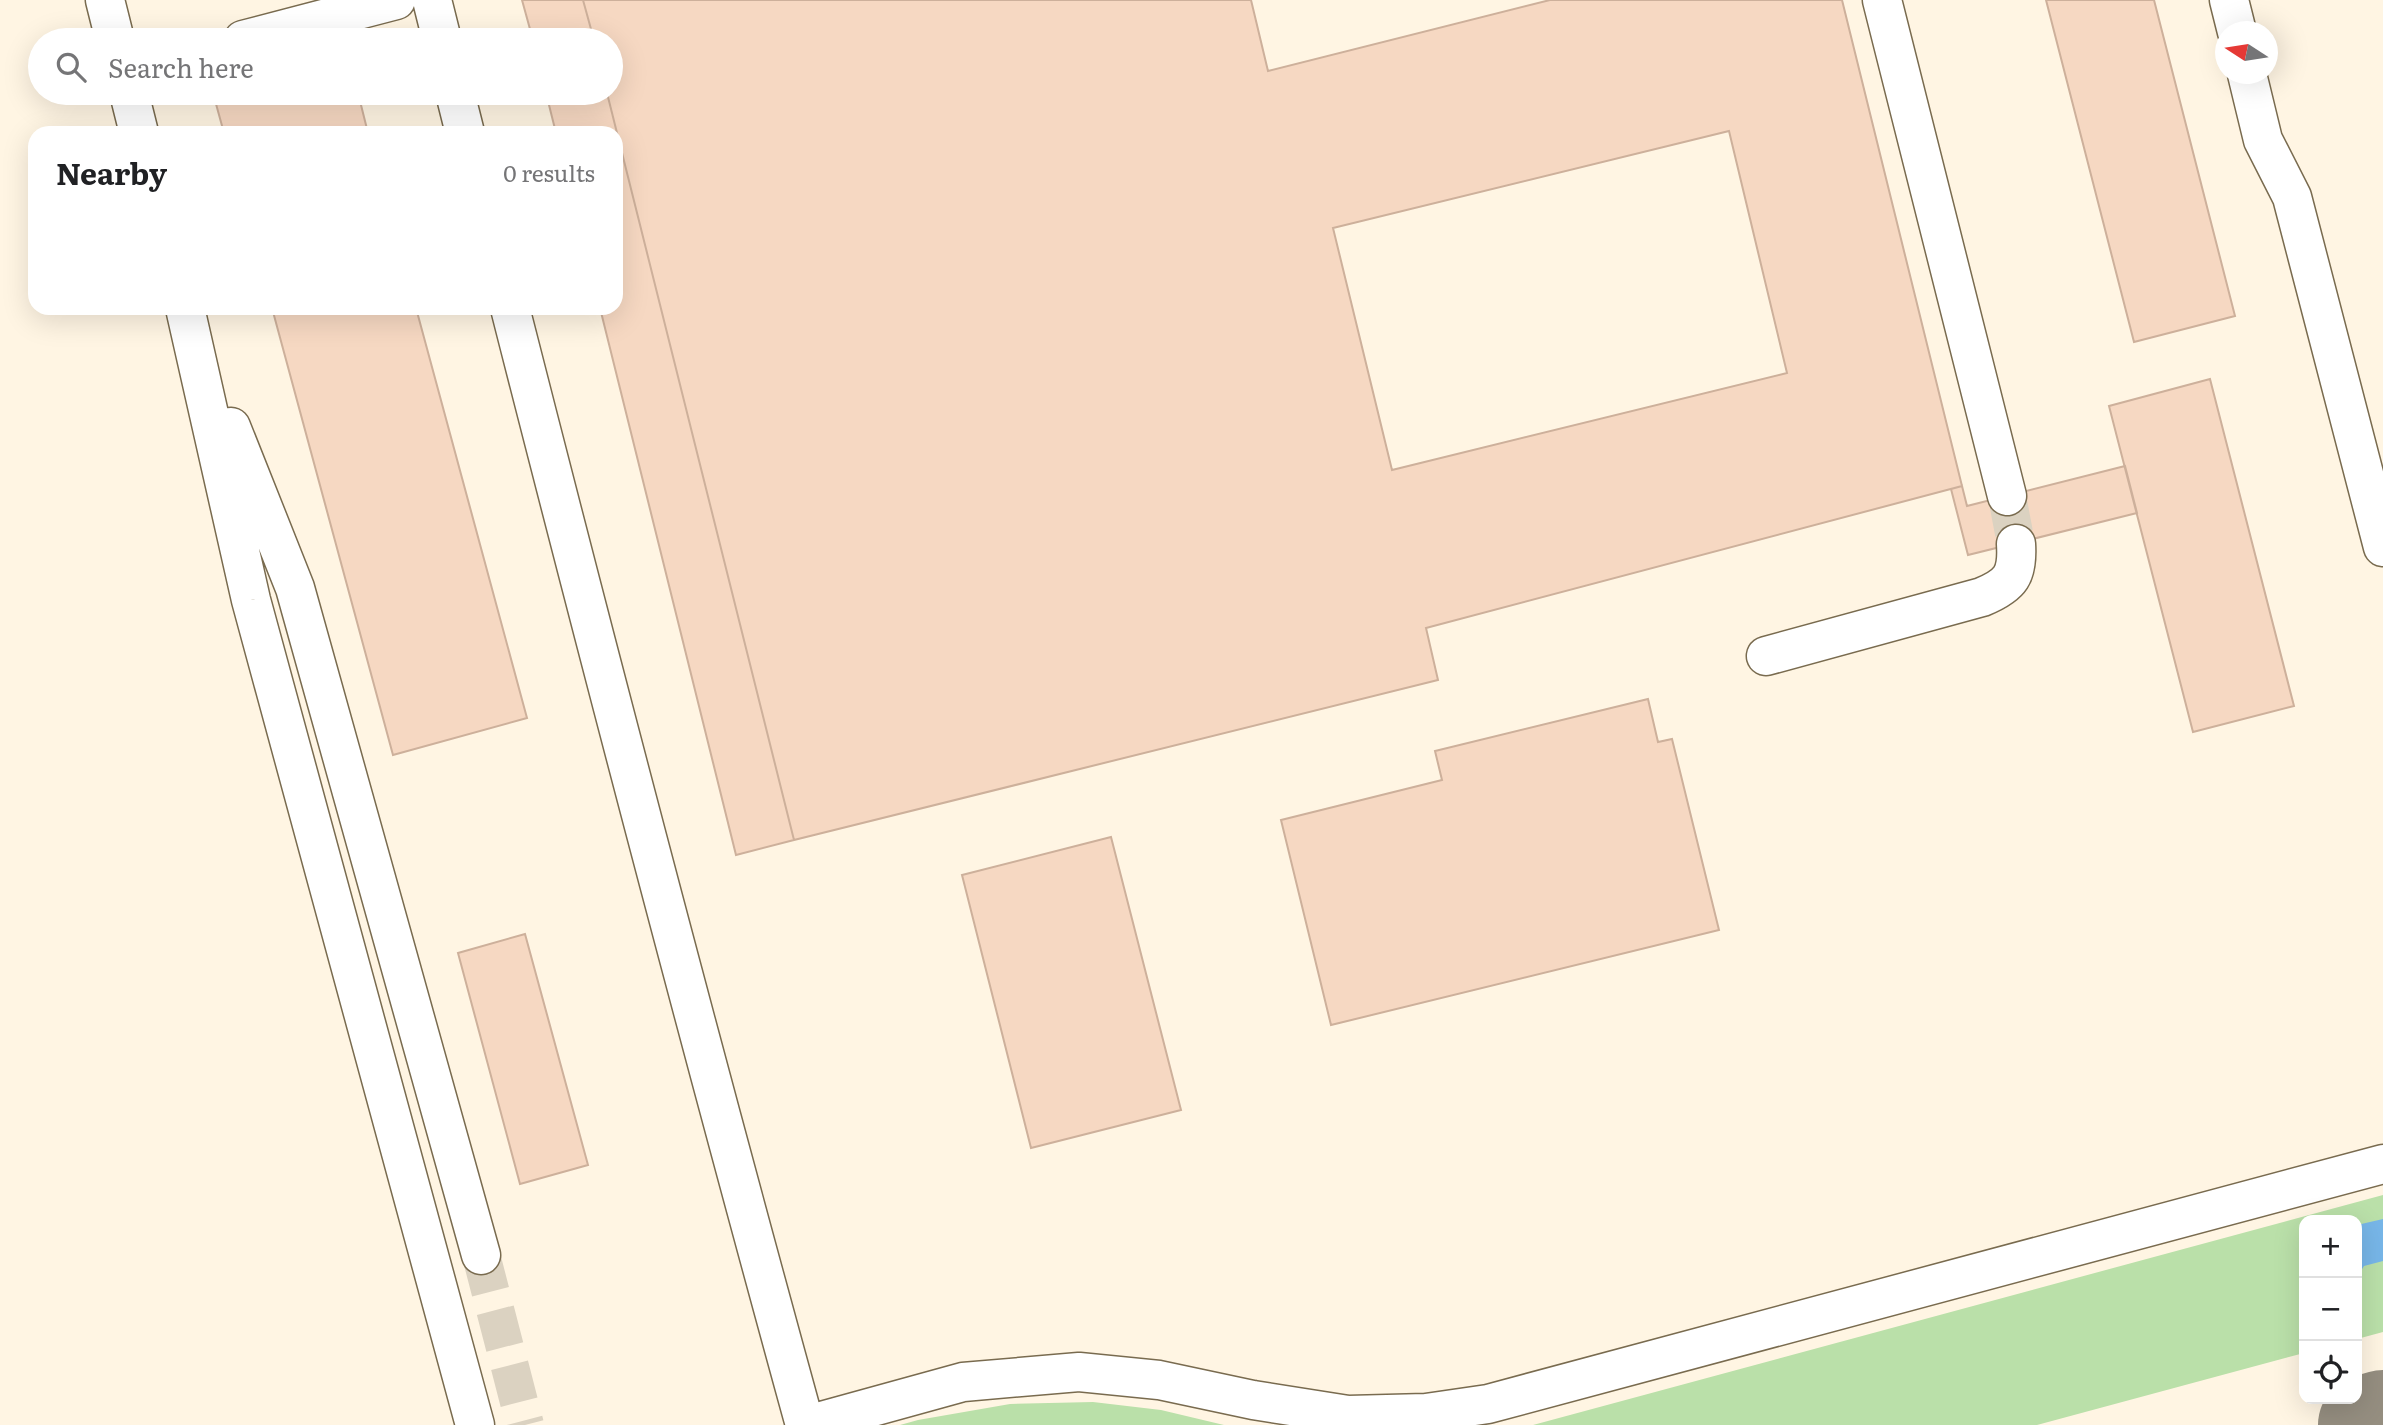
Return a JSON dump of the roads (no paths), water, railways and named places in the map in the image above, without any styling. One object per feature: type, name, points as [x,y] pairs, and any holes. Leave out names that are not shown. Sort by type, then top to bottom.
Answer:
[{"type":"lane","points":[[104,0],[112,28]]},
{"type":"lane","points":[[289,28],[396,0]]},
{"type":"lane","points":[[432,0],[439,28]]},
{"type":"lane","points":[[1882,0],[2007,496]]},
{"type":"lane","points":[[2229,0],[2234,21]]},
{"type":"lane","points":[[2249,84],[2263,140],[2292,197],[2383,547]]},
{"type":"lane","points":[[132,105],[137,126]]},
{"type":"lane","points":[[458,105],[463,126]]},
{"type":"lane","points":[[187,315],[251,600],[475,1425]]},
{"type":"lane","points":[[188,315],[295,589],[481,1255]]},
{"type":"lane","points":[[512,315],[610,701],[806,1425],[963,1382],[1079,1372],[1159,1380],[1252,1400],[1348,1415],[1426,1413],[1488,1404],[2383,1164]]},
{"type":"lane","points":[[1766,656],[1982,597],[2002,589],[2013,576],[2017,559],[2016,544]]},
{"type":"water","points":[[2383,1219],[2383,1261],[2364,1266],[2362,1269],[2362,1224]]},
{"type":"tunnel","points":[[2007,496],[2016,544]]},
{"type":"tunnel","points":[[481,1255],[525,1425]]}]
